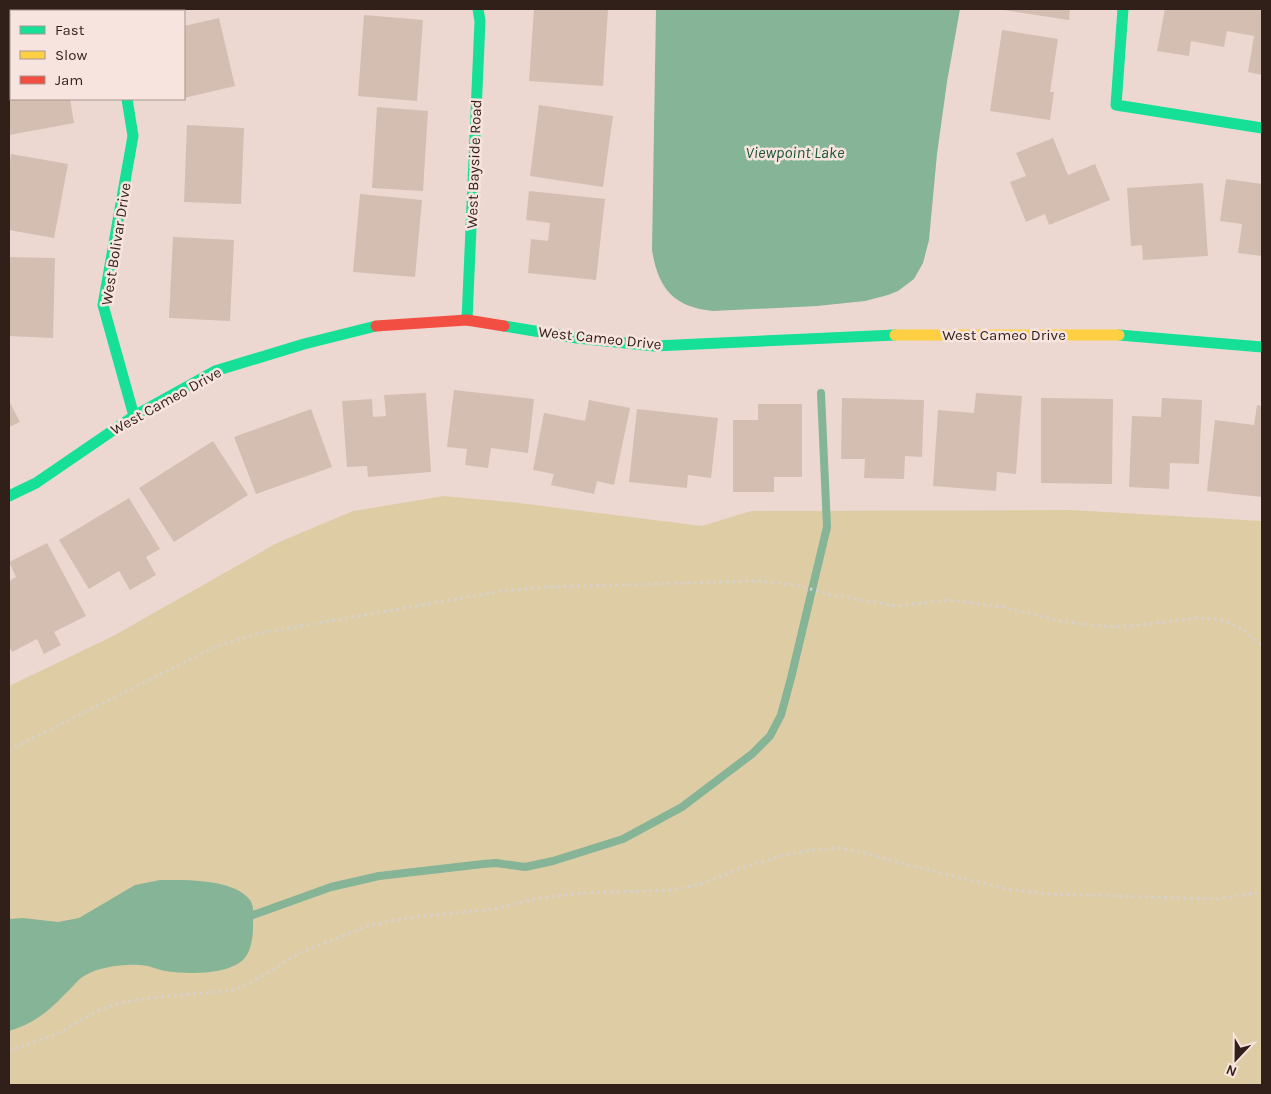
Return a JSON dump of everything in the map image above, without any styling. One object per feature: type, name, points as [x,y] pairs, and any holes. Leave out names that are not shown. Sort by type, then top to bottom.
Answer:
[{"type":"street","name":"West Bayside Road","points":[[467,320],[480,21],[478,9]]},
{"type":"street","points":[[1123,9],[1116,106],[1262,128]]},
{"type":"street","name":"West Bolivar Drive","points":[[127,100],[133,136],[103,305],[134,416]]},
{"type":"street","name":"West Cameo Drive","points":[[9,496],[36,483],[134,416],[215,371],[304,344],[379,325],[467,320],[577,338],[654,346],[893,335],[1118,335],[1262,347]]},
{"type":"path","points":[[9,750],[218,646],[260,633],[497,592],[543,587],[758,581],[796,585],[832,595],[898,606],[949,600],[1004,608],[1060,621],[1114,627],[1196,618],[1218,619],[1238,626],[1260,644],[1262,648]]},
{"type":"path","points":[[9,1050],[56,1034],[97,1011],[120,1003],[149,998],[187,996],[235,990],[266,974],[301,952],[371,925],[406,918],[492,909],[535,899],[581,893],[672,890],[701,884],[742,868],[784,855],[812,850],[839,848],[861,852],[1007,889],[1048,894],[1217,899],[1262,892]]},
{"type":"shaded area","points":[[443,496],[511,502],[702,526],[751,511],[1071,510],[1262,521],[1262,1085],[9,1085],[9,686],[113,636],[277,543],[353,511]]},
{"type":"water","name":"Viewpoint Lake","points":[[656,9],[960,9],[937,154],[929,240],[923,263],[914,279],[898,291],[888,295],[865,301],[817,306],[713,311],[687,305],[670,293],[658,275],[652,250]]},
{"type":"water","points":[[160,880],[220,884],[242,893],[250,900],[253,909],[253,936],[249,951],[243,960],[223,970],[203,973],[173,972],[132,965],[96,970],[81,978],[40,1017],[9,1031],[9,919],[23,918],[58,922],[79,918],[135,885]]},
{"type":"building","points":[[534,9],[608,9],[603,86],[529,81]]},
{"type":"building","points":[[997,9],[1070,9],[1069,20]]},
{"type":"building","points":[[1165,9],[1262,9],[1262,75],[1248,72],[1254,36],[1227,31],[1224,47],[1191,41],[1189,56],[1157,51]]},
{"type":"building","points":[[364,15],[423,20],[417,101],[358,96]]},
{"type":"building","points":[[219,18],[235,86],[185,98],[185,26]]},
{"type":"building","points":[[1002,30],[1058,39],[1050,92],[1054,92],[1050,120],[990,111]]},
{"type":"building","points":[[10,54],[10,100],[70,100],[74,123],[9,135]]},
{"type":"building","points":[[539,105],[613,116],[603,187],[530,176]]},
{"type":"building","points":[[377,107],[428,111],[423,191],[372,188]]},
{"type":"building","points":[[187,125],[244,128],[241,204],[184,202]]},
{"type":"building","points":[[1053,138],[1068,175],[1095,164],[1110,200],[1049,225],[1045,214],[1026,222],[1010,182],[1026,176],[1016,153]]},
{"type":"building","points":[[11,154],[68,164],[54,238],[9,230],[9,168]]},
{"type":"building","points":[[1226,179],[1262,184],[1262,256],[1238,253],[1242,224],[1220,221]]},
{"type":"building","points":[[1203,183],[1208,256],[1143,260],[1142,245],[1131,246],[1127,188]]},
{"type":"building","points":[[529,191],[605,199],[596,280],[528,273],[531,239],[548,241],[550,223],[526,220]]},
{"type":"building","points":[[360,194],[422,200],[415,277],[353,272]]},
{"type":"building","points":[[173,237],[234,240],[230,321],[169,318]]},
{"type":"building","points":[[9,257],[55,258],[53,338],[9,336]]},
{"type":"building","points":[[454,390],[534,399],[528,453],[491,448],[488,468],[465,465],[467,449],[447,447]]},
{"type":"building","points":[[426,393],[431,472],[368,477],[367,466],[347,467],[342,401],[372,399],[373,417],[386,416],[384,395]]},
{"type":"building","points":[[976,393],[1022,396],[1016,474],[997,472],[996,491],[933,486],[938,410],[974,413]]},
{"type":"building","points":[[842,398],[924,400],[922,457],[905,456],[904,479],[864,478],[865,459],[841,459]]},
{"type":"building","points":[[1041,398],[1113,399],[1112,484],[1041,483]]},
{"type":"building","points":[[1162,398],[1202,400],[1199,464],[1170,463],[1169,489],[1129,487],[1132,416],[1161,417]]},
{"type":"building","points":[[589,400],[630,408],[614,485],[597,481],[594,494],[551,485],[554,474],[533,470],[544,413],[585,421]]},
{"type":"building","points":[[9,401],[20,422],[9,427]]},
{"type":"building","points":[[758,404],[802,404],[802,477],[774,477],[774,492],[733,492],[733,420],[758,420]]},
{"type":"building","points":[[1257,405],[1262,406],[1262,497],[1207,491],[1215,420],[1254,425]]},
{"type":"building","points":[[311,409],[332,467],[256,494],[234,437]]},
{"type":"building","points":[[637,409],[718,418],[711,478],[688,475],[687,488],[629,482]]},
{"type":"building","points":[[213,441],[248,495],[174,542],[139,488]]},
{"type":"building","points":[[129,498],[160,549],[146,557],[156,575],[130,590],[119,571],[89,589],[59,540]]},
{"type":"building","points":[[47,543],[86,616],[54,632],[61,645],[44,654],[37,639],[12,652],[9,646],[9,581],[16,577],[9,562]]},
{"type":"waterway","points":[[253,915],[331,887],[379,876],[496,863],[525,867],[553,861],[623,839],[682,807],[752,754],[770,736],[781,715],[827,527],[821,393]]},
{"type":"traffic: fast","points":[[467,320],[480,21],[478,9]]},
{"type":"traffic: fast","points":[[1123,9],[1116,105],[1262,128]]},
{"type":"traffic: fast","points":[[127,100],[133,136],[103,305],[134,416]]},
{"type":"traffic: fast","points":[[9,496],[36,483],[134,416],[215,371],[304,344],[376,326]]},
{"type":"traffic: fast","points":[[504,326],[577,338],[654,346],[895,335]]},
{"type":"traffic: fast","points":[[1119,335],[1262,347]]},
{"type":"traffic: slow","points":[[895,335],[1119,335]]},
{"type":"traffic: jam","points":[[376,326],[467,320],[504,326]]}]
